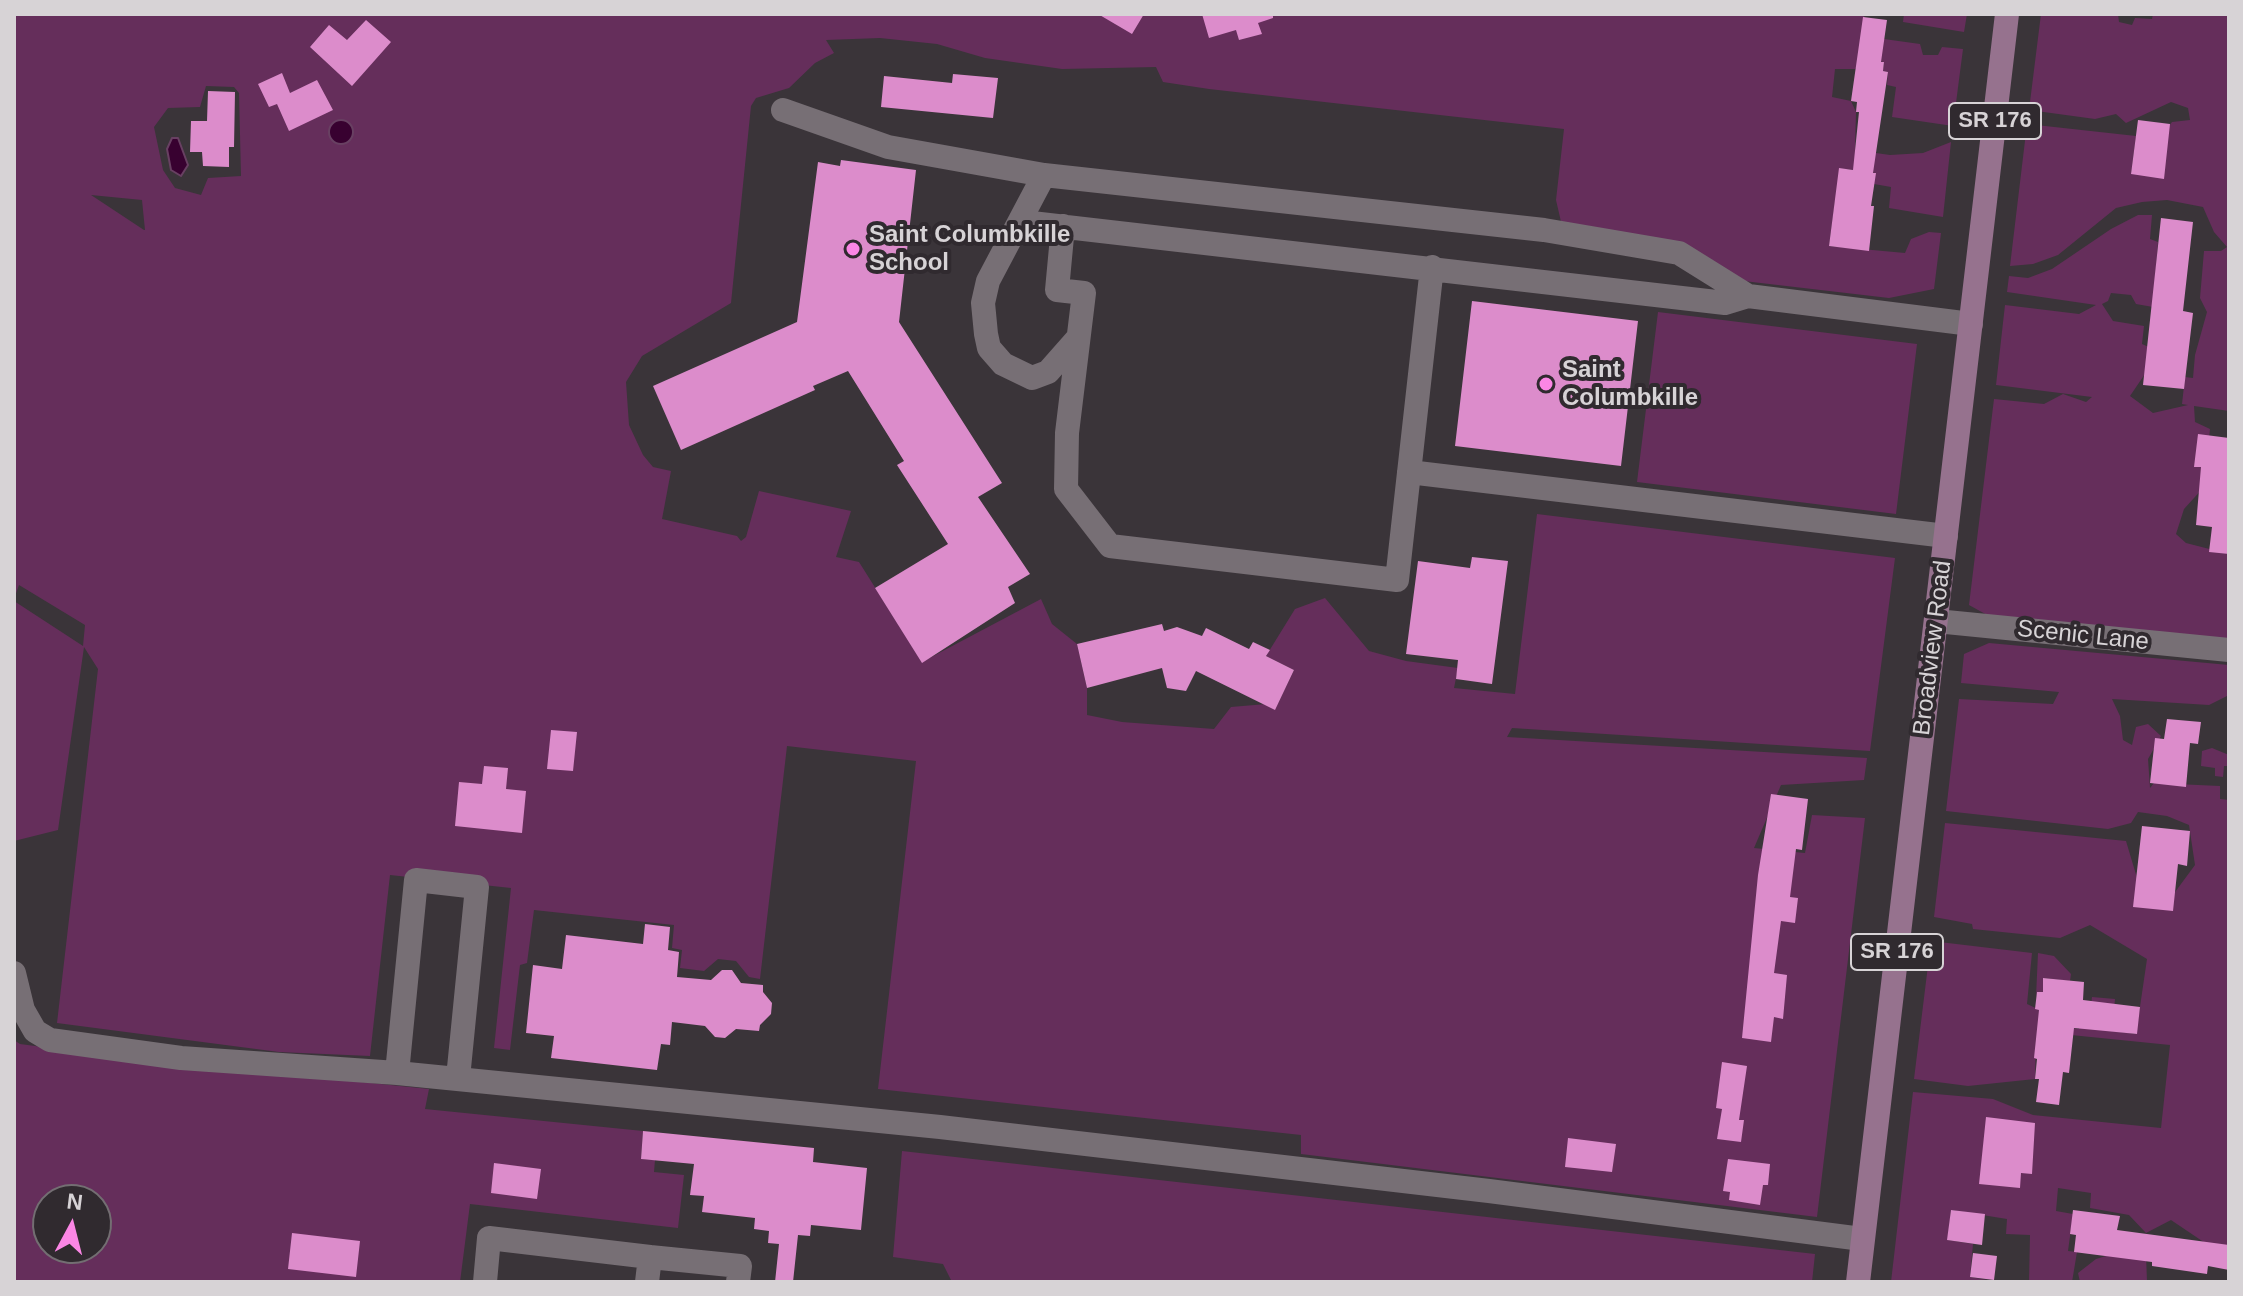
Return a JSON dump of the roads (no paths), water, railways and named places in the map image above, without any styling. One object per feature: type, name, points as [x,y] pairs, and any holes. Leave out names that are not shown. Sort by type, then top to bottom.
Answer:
[{"type":"main road","name":"Broadview Road","points":[[1858,1282],[2007,14]]},
{"type":"street","points":[[783,110],[888,147],[1044,175],[1544,230],[1679,253],[1748,296]]},
{"type":"street","points":[[1044,175],[1023,222],[988,281],[983,303],[989,348],[1003,364],[1023,375],[1041,377],[1078,338]]},
{"type":"street","points":[[1023,222],[1725,303],[1748,296],[1971,324]]},
{"type":"street","points":[[1063,226],[1057,290],[1084,293],[1067,433],[1066,489],[1110,546],[1397,580],[1432,267]]},
{"type":"street","points":[[1409,472],[1946,536]]},
{"type":"street","name":"Scenic Lane","points":[[1936,621],[2229,650]]},
{"type":"street","points":[[397,1073],[416,880],[477,887],[458,1078]]},
{"type":"street","points":[[14,973],[23,1010],[35,1031],[50,1040],[181,1058],[458,1078],[940,1127],[1489,1191],[1862,1239]]},
{"type":"street","points":[[485,1282],[489,1238],[740,1266],[738,1282]]},
{"type":"street","points":[[647,1282],[650,1257]]},
{"type":"place","name":"Saint Columbkille School","points":[[853,249]]},
{"type":"place","name":"Saint Columbkille","points":[[1546,384]]}]
